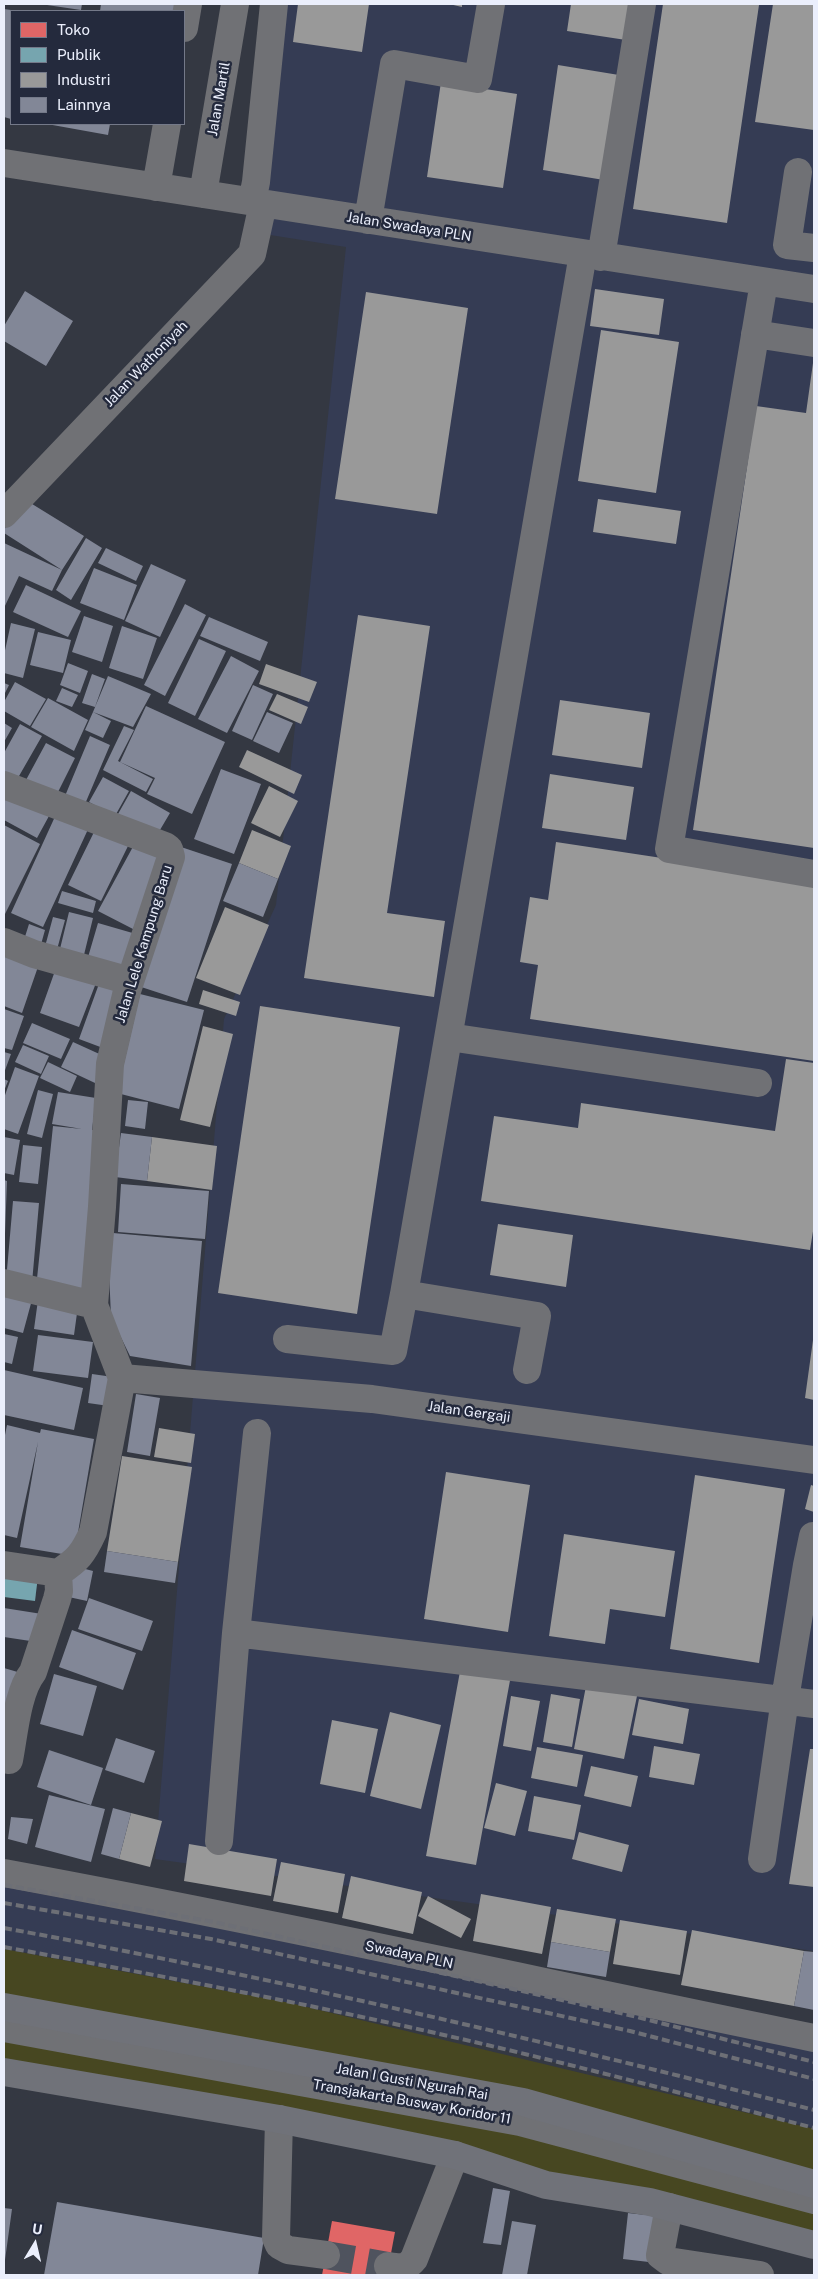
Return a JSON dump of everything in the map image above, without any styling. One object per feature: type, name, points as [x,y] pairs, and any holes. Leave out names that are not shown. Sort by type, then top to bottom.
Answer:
[{"type":"main road","name":"Jalan I Gusti Ngurah Rai","points":[[4,2007],[523,2102],[814,2184]]},
{"type":"main road","points":[[4,2072],[279,2119],[455,2155],[546,2185],[669,2207],[814,2245]]},
{"type":"street","points":[[185,22],[188,4]]},
{"type":"street","name":"Jalan Martil","points":[[204,194],[236,4]]},
{"type":"street","name":"Jalan Wathoniyah","points":[[6,505],[252,254],[257,203],[256,182],[274,4]]},
{"type":"street","points":[[368,220],[394,64],[478,78],[491,4]]},
{"type":"street","points":[[287,1339],[393,1351],[592,255],[642,4]]},
{"type":"street","points":[[156,187],[167,125]]},
{"type":"street","name":"Jalan Swadaya PLN","points":[[4,163],[814,289]]},
{"type":"street","points":[[798,172],[786,244],[755,334],[669,849],[814,874]]},
{"type":"street","points":[[786,244],[814,248]]},
{"type":"street","points":[[755,334],[814,343]]},
{"type":"street","name":"Jalan Lele Kampung Baru","points":[[4,785],[165,846],[169,849],[171,857],[130,982],[110,1064],[94,1305],[122,1378]]},
{"type":"street","points":[[4,942],[34,954],[130,982]]},
{"type":"street","points":[[449,1037],[758,1083]]},
{"type":"street","points":[[4,1283],[94,1305]]},
{"type":"street","points":[[404,1294],[536,1316],[527,1370]]},
{"type":"street","points":[[4,1565],[58,1573],[78,1560],[84,1553],[93,1532],[122,1378]]},
{"type":"street","name":"Jalan Gergaji","points":[[122,1378],[372,1399],[814,1460]]},
{"type":"street","points":[[219,1841],[236,1633],[257,1433]]},
{"type":"street","points":[[762,1859],[784,1699],[810,1565],[813,1536]]},
{"type":"street","points":[[4,1758],[10,1760],[23,1692],[27,1679],[33,1672],[57,1599],[59,1591],[58,1573]]},
{"type":"street","points":[[236,1633],[814,1704]]},
{"type":"street","name":"Swadaya PLN","points":[[4,1873],[191,1908],[312,1935],[814,2038]]},
{"type":"street","name":"Transjakarta Busway Koridor 11","points":[[4,2028],[520,2122],[814,2200]]},
{"type":"street","points":[[279,2119],[276,2238],[279,2245],[288,2250],[326,2255]]},
{"type":"street","points":[[388,2266],[402,2269],[409,2266],[414,2259],[455,2155]]},
{"type":"street","points":[[669,2207],[660,2255],[663,2258],[668,2261],[760,2275]]},
{"type":"shaded area","points":[[261,4],[814,4],[814,1951],[155,1859],[224,1019],[276,905],[346,247],[245,231]]},
{"type":"shaded area","points":[[4,1874],[814,2038],[814,2128],[506,2050],[290,2003],[4,1948]]},
{"type":"shaded area","points":[[4,1949],[290,2003],[814,2129],[814,2184],[4,2007]]},
{"type":"shaded area","points":[[4,2028],[520,2122],[814,2200],[814,2245],[4,2072]]},
{"type":"building: Toko","points":[[332,2221],[395,2232],[387,2275],[322,2275]]},
{"type":"building: Publik","points":[[4,1571],[38,1576],[35,1601],[4,1597]]},
{"type":"building: Industri","points":[[298,4],[369,4],[362,52],[293,42]]},
{"type":"building: Industri","points":[[449,4],[462,4],[462,7]]},
{"type":"building: Industri","points":[[571,4],[631,4],[626,40],[567,31]]},
{"type":"building: Industri","points":[[663,4],[759,5],[727,223],[633,209]]},
{"type":"building: Industri","points":[[773,4],[814,4],[814,130],[755,122]]},
{"type":"building: Industri","points":[[558,65],[619,75],[604,180],[543,170]]},
{"type":"building: Industri","points":[[441,82],[517,94],[503,188],[427,177]]},
{"type":"building: Industri","points":[[595,289],[664,299],[659,335],[590,326]]},
{"type":"building: Industri","points":[[366,292],[468,308],[437,514],[335,499]]},
{"type":"building: Industri","points":[[601,330],[679,342],[656,493],[578,481]]},
{"type":"building: Industri","points":[[813,363],[814,848],[693,830],[756,406],[806,413]]},
{"type":"building: Industri","points":[[598,499],[681,511],[676,544],[593,532]]},
{"type":"building: Industri","points":[[358,615],[430,626],[387,913],[445,921],[434,997],[304,978]]},
{"type":"building: Industri","points":[[266,664],[317,682],[309,702],[259,684]]},
{"type":"building: Industri","points":[[277,694],[308,707],[301,724],[269,710]]},
{"type":"building: Industri","points":[[560,700],[650,713],[642,768],[552,755]]},
{"type":"building: Industri","points":[[247,750],[302,775],[294,794],[239,767]]},
{"type":"building: Industri","points":[[550,774],[634,787],[626,840],[542,828]]},
{"type":"building: Industri","points":[[269,786],[298,801],[280,837],[251,823]]},
{"type":"building: Industri","points":[[252,830],[291,846],[278,879],[239,863]]},
{"type":"building: Industri","points":[[556,842],[814,881],[814,1061],[530,1019],[538,965],[520,962],[530,897],[548,900]]},
{"type":"building: Industri","points":[[225,907],[269,925],[240,995],[196,978]]},
{"type":"building: Industri","points":[[203,990],[240,1002],[236,1016],[199,1004]]},
{"type":"building: Industri","points":[[260,1006],[400,1027],[357,1314],[218,1293]]},
{"type":"building: Industri","points":[[203,1026],[233,1034],[210,1127],[180,1120]]},
{"type":"building: Industri","points":[[786,1059],[814,1063],[814,1225],[810,1250],[481,1201],[494,1116],[578,1128],[581,1103],[775,1131]]},
{"type":"building: Industri","points":[[152,1137],[217,1146],[212,1190],[147,1181]]},
{"type":"building: Industri","points":[[498,1224],[573,1235],[566,1287],[490,1275]]},
{"type":"building: Industri","points":[[814,1340],[814,1400],[805,1398]]},
{"type":"building: Industri","points":[[159,1428],[195,1434],[191,1463],[154,1457]]},
{"type":"building: Industri","points":[[122,1456],[192,1467],[178,1562],[107,1551]]},
{"type":"building: Industri","points":[[446,1472],[530,1485],[508,1632],[424,1619]]},
{"type":"building: Industri","points":[[695,1475],[785,1489],[759,1663],[670,1649]]},
{"type":"building: Industri","points":[[811,1485],[814,1486],[814,1512],[805,1509]]},
{"type":"building: Industri","points":[[564,1534],[675,1551],[665,1617],[610,1609],[605,1644],[549,1636]]},
{"type":"building: Industri","points":[[461,1666],[511,1675],[476,1865],[426,1856]]},
{"type":"building: Industri","points":[[586,1686],[637,1696],[624,1759],[574,1749]]},
{"type":"building: Industri","points":[[551,1694],[580,1699],[572,1747],[543,1742]]},
{"type":"building: Industri","points":[[511,1696],[540,1701],[531,1751],[503,1746]]},
{"type":"building: Industri","points":[[639,1699],[689,1709],[683,1744],[632,1735]]},
{"type":"building: Industri","points":[[390,1712],[441,1725],[421,1809],[370,1796]]},
{"type":"building: Industri","points":[[332,1720],[378,1729],[365,1793],[320,1784]]},
{"type":"building: Industri","points":[[654,1746],[700,1754],[694,1785],[649,1777]]},
{"type":"building: Industri","points":[[537,1747],[583,1755],[577,1787],[531,1778]]},
{"type":"building: Industri","points":[[810,1749],[814,1749],[814,1887],[789,1884]]},
{"type":"building: Industri","points":[[591,1766],[638,1776],[631,1807],[584,1796]]},
{"type":"building: Industri","points":[[496,1783],[527,1791],[515,1836],[484,1828]]},
{"type":"building: Industri","points":[[534,1796],[581,1805],[574,1840],[528,1831]]},
{"type":"building: Industri","points":[[131,1813],[162,1821],[150,1867],[119,1859]]},
{"type":"building: Industri","points":[[579,1832],[629,1845],[622,1872],[572,1859]]},
{"type":"building: Industri","points":[[189,1844],[277,1859],[271,1896],[184,1881]]},
{"type":"building: Industri","points":[[281,1862],[345,1874],[338,1913],[273,1901]]},
{"type":"building: Industri","points":[[351,1876],[422,1892],[413,1934],[342,1918]]},
{"type":"building: Industri","points":[[481,1894],[551,1907],[542,1954],[473,1941]]},
{"type":"building: Industri","points":[[428,1896],[471,1919],[461,1938],[418,1916]]},
{"type":"building: Industri","points":[[557,1909],[616,1919],[610,1952],[551,1942]]},
{"type":"building: Industri","points":[[620,1920],[687,1931],[680,1975],[613,1964]]},
{"type":"building: Industri","points":[[692,1930],[804,1951],[794,2006],[681,1985]]},
{"type":"building: Lainnya","points":[[47,4],[82,4],[81,10]]},
{"type":"building: Lainnya","points":[[101,4],[180,4],[179,10],[100,10]]},
{"type":"building: Lainnya","points":[[4,9],[11,10],[10,119],[4,117]]},
{"type":"building: Lainnya","points":[[53,125],[110,125],[108,135]]},
{"type":"building: Lainnya","points":[[25,291],[73,321],[46,366],[4,341],[4,326]]},
{"type":"building: Lainnya","points":[[24,499],[84,536],[62,570],[4,533],[4,530]]},
{"type":"building: Lainnya","points":[[86,538],[102,548],[71,600],[56,590]]},
{"type":"building: Lainnya","points":[[4,543],[62,570],[52,591],[19,576],[4,608]]},
{"type":"building: Lainnya","points":[[106,548],[143,566],[136,581],[98,563]]},
{"type":"building: Lainnya","points":[[151,564],[186,580],[160,637],[125,621]]},
{"type":"building: Lainnya","points":[[94,568],[137,585],[124,620],[80,603]]},
{"type":"building: Lainnya","points":[[26,585],[81,611],[68,637],[13,612]]},
{"type":"building: Lainnya","points":[[185,604],[206,615],[165,696],[144,685]]},
{"type":"building: Lainnya","points":[[84,616],[113,626],[102,662],[72,652]]},
{"type":"building: Lainnya","points":[[209,617],[268,642],[260,661],[200,636]]},
{"type":"building: Lainnya","points":[[11,623],[35,629],[23,678],[4,673],[4,655]]},
{"type":"building: Lainnya","points":[[122,626],[157,638],[143,679],[109,668]]},
{"type":"building: Lainnya","points":[[38,632],[71,640],[63,673],[30,665]]},
{"type":"building: Lainnya","points":[[199,639],[226,651],[195,716],[168,703]]},
{"type":"building: Lainnya","points":[[231,656],[259,671],[227,733],[198,719]]},
{"type":"building: Lainnya","points":[[68,663],[88,671],[80,693],[60,685]]},
{"type":"building: Lainnya","points":[[92,674],[105,679],[95,707],[82,703]]},
{"type":"building: Lainnya","points":[[108,676],[151,694],[133,727],[93,712]]},
{"type":"building: Lainnya","points":[[15,682],[46,699],[30,726],[4,711],[4,702]]},
{"type":"building: Lainnya","points":[[4,683],[9,685],[4,695]]},
{"type":"building: Lainnya","points":[[253,685],[273,694],[252,740],[232,731]]},
{"type":"building: Lainnya","points":[[62,688],[78,695],[72,707],[56,701]]},
{"type":"building: Lainnya","points":[[48,698],[88,720],[74,751],[31,727]]},
{"type":"building: Lainnya","points":[[146,706],[225,742],[192,814],[147,794],[155,778],[120,762]]},
{"type":"building: Lainnya","points":[[93,712],[111,721],[103,738],[85,730]]},
{"type":"building: Lainnya","points":[[267,712],[293,723],[279,753],[253,741]]},
{"type":"building: Lainnya","points":[[4,723],[12,728],[4,742]]},
{"type":"building: Lainnya","points":[[20,724],[42,736],[15,783],[4,777],[4,753]]},
{"type":"building: Lainnya","points":[[124,726],[134,730],[118,761],[153,779],[146,792],[103,770]]},
{"type":"building: Lainnya","points":[[90,736],[110,745],[85,804],[65,796]]},
{"type":"building: Lainnya","points":[[46,743],[75,758],[56,796],[26,780]]},
{"type":"building: Lainnya","points":[[221,769],[261,784],[234,854],[194,839]]},
{"type":"building: Lainnya","points":[[103,777],[129,791],[115,816],[89,802]]},
{"type":"building: Lainnya","points":[[4,791],[49,816],[37,838],[4,820]]},
{"type":"building: Lainnya","points":[[131,791],[170,813],[157,835],[118,814]]},
{"type":"building: Lainnya","points":[[58,810],[90,825],[43,927],[11,913]]},
{"type":"building: Lainnya","points":[[4,825],[40,844],[4,916]]},
{"type":"building: Lainnya","points":[[96,828],[129,844],[101,901],[68,885]]},
{"type":"building: Lainnya","points":[[135,843],[168,861],[133,929],[98,911]]},
{"type":"building: Lainnya","points":[[178,846],[232,864],[187,1002],[132,984]]},
{"type":"building: Lainnya","points":[[239,863],[278,879],[263,917],[223,901]]},
{"type":"building: Lainnya","points":[[62,891],[96,901],[93,913],[58,903]]},
{"type":"building: Lainnya","points":[[69,912],[93,918],[82,963],[58,957]]},
{"type":"building: Lainnya","points":[[53,917],[65,920],[55,957],[43,954]]},
{"type":"building: Lainnya","points":[[98,923],[136,934],[124,975],[86,964]]},
{"type":"building: Lainnya","points":[[29,924],[45,930],[40,948],[23,943]]},
{"type":"building: Lainnya","points":[[4,948],[40,961],[22,1013],[4,1006]]},
{"type":"building: Lainnya","points":[[56,968],[96,983],[79,1027],[40,1013]]},
{"type":"building: Lainnya","points":[[100,981],[125,991],[103,1048],[79,1039]]},
{"type":"building: Lainnya","points":[[140,994],[204,1010],[179,1109],[117,1093]]},
{"type":"building: Lainnya","points":[[4,1009],[24,1016],[12,1050],[4,1048]]},
{"type":"building: Lainnya","points":[[32,1023],[70,1039],[61,1059],[23,1043]]},
{"type":"building: Lainnya","points":[[73,1042],[106,1057],[95,1083],[61,1067]]},
{"type":"building: Lainnya","points":[[23,1045],[49,1056],[41,1074],[15,1062]]},
{"type":"building: Lainnya","points":[[4,1052],[11,1054],[4,1073]]},
{"type":"building: Lainnya","points":[[48,1062],[77,1076],[70,1092],[40,1078]]},
{"type":"building: Lainnya","points":[[15,1067],[39,1076],[18,1134],[4,1129],[4,1098]]},
{"type":"building: Lainnya","points":[[4,1079],[8,1081],[4,1091]]},
{"type":"building: Lainnya","points":[[38,1090],[53,1094],[42,1138],[27,1134]]},
{"type":"building: Lainnya","points":[[58,1092],[96,1098],[92,1130],[100,1131],[83,1294],[36,1288],[53,1126],[82,1129],[52,1124]]},
{"type":"building: Lainnya","points":[[128,1100],[148,1102],[145,1129],[125,1126]]},
{"type":"building: Lainnya","points":[[121,1133],[152,1137],[147,1181],[115,1177]]},
{"type":"building: Lainnya","points":[[4,1137],[20,1140],[14,1175],[4,1173]]},
{"type":"building: Lainnya","points":[[23,1145],[42,1147],[38,1184],[19,1182]]},
{"type":"building: Lainnya","points":[[4,1180],[7,1181],[5,1234],[4,1234]]},
{"type":"building: Lainnya","points":[[121,1184],[209,1191],[205,1239],[118,1232]]},
{"type":"building: Lainnya","points":[[13,1201],[39,1203],[32,1283],[6,1281]]},
{"type":"building: Lainnya","points":[[113,1233],[202,1241],[191,1366],[130,1356],[111,1317],[109,1271]]},
{"type":"building: Lainnya","points":[[4,1291],[33,1296],[23,1333],[4,1328]]},
{"type":"building: Lainnya","points":[[38,1300],[78,1306],[74,1335],[34,1329]]},
{"type":"building: Lainnya","points":[[4,1334],[18,1337],[12,1364],[4,1362]]},
{"type":"building: Lainnya","points":[[38,1335],[93,1342],[88,1378],[33,1371]]},
{"type":"building: Lainnya","points":[[4,1370],[83,1388],[74,1430],[4,1415]]},
{"type":"building: Lainnya","points":[[92,1374],[113,1377],[109,1406],[88,1403]]},
{"type":"building: Lainnya","points":[[136,1394],[160,1398],[150,1456],[127,1452]]},
{"type":"building: Lainnya","points":[[7,1425],[40,1433],[41,1429],[94,1439],[74,1556],[20,1547],[38,1442],[17,1538],[4,1535],[4,1440]]},
{"type":"building: Lainnya","points":[[107,1551],[178,1562],[175,1583],[104,1572]]},
{"type":"building: Lainnya","points":[[70,1565],[93,1571],[87,1601],[64,1596]]},
{"type":"building: Lainnya","points":[[89,1598],[153,1621],[142,1651],[78,1629]]},
{"type":"building: Lainnya","points":[[4,1608],[42,1614],[37,1642],[4,1637]]},
{"type":"building: Lainnya","points":[[72,1630],[136,1653],[123,1690],[59,1667]]},
{"type":"building: Lainnya","points":[[4,1668],[21,1673],[4,1710]]},
{"type":"building: Lainnya","points":[[54,1674],[97,1686],[83,1736],[40,1724]]},
{"type":"building: Lainnya","points":[[116,1738],[155,1751],[144,1783],[105,1770]]},
{"type":"building: Lainnya","points":[[49,1750],[103,1768],[91,1805],[37,1787]]},
{"type":"building: Lainnya","points":[[49,1795],[105,1809],[91,1862],[35,1847]]},
{"type":"building: Lainnya","points":[[113,1808],[131,1813],[119,1859],[101,1854]]},
{"type":"building: Lainnya","points":[[11,1817],[33,1819],[27,1844],[8,1839]]},
{"type":"building: Lainnya","points":[[551,1942],[610,1952],[606,1977],[547,1967]]},
{"type":"building: Lainnya","points":[[804,1951],[814,1952],[814,2010],[794,2006]]},
{"type":"building: Lainnya","points":[[493,2188],[510,2191],[501,2245],[483,2243]]},
{"type":"building: Lainnya","points":[[57,2202],[264,2238],[258,2275],[44,2275]]},
{"type":"building: Lainnya","points":[[4,2208],[12,2209],[5,2260],[4,2260]]},
{"type":"building: Lainnya","points":[[628,2213],[655,2216],[649,2262],[623,2259]]},
{"type":"building: Lainnya","points":[[512,2221],[536,2225],[527,2275],[502,2275]]},
{"type":"tunnel","points":[[326,2255],[388,2266]]},
{"type":"railway","points":[[4,1885],[214,1922],[633,2016],[814,2062]]},
{"type":"railway","points":[[4,1903],[211,1939],[630,2031],[814,2079]]},
{"type":"railway","points":[[4,1928],[309,1989],[613,2059],[814,2110]]},
{"type":"railway","points":[[4,1947],[311,2006],[464,2039],[814,2128]]}]
